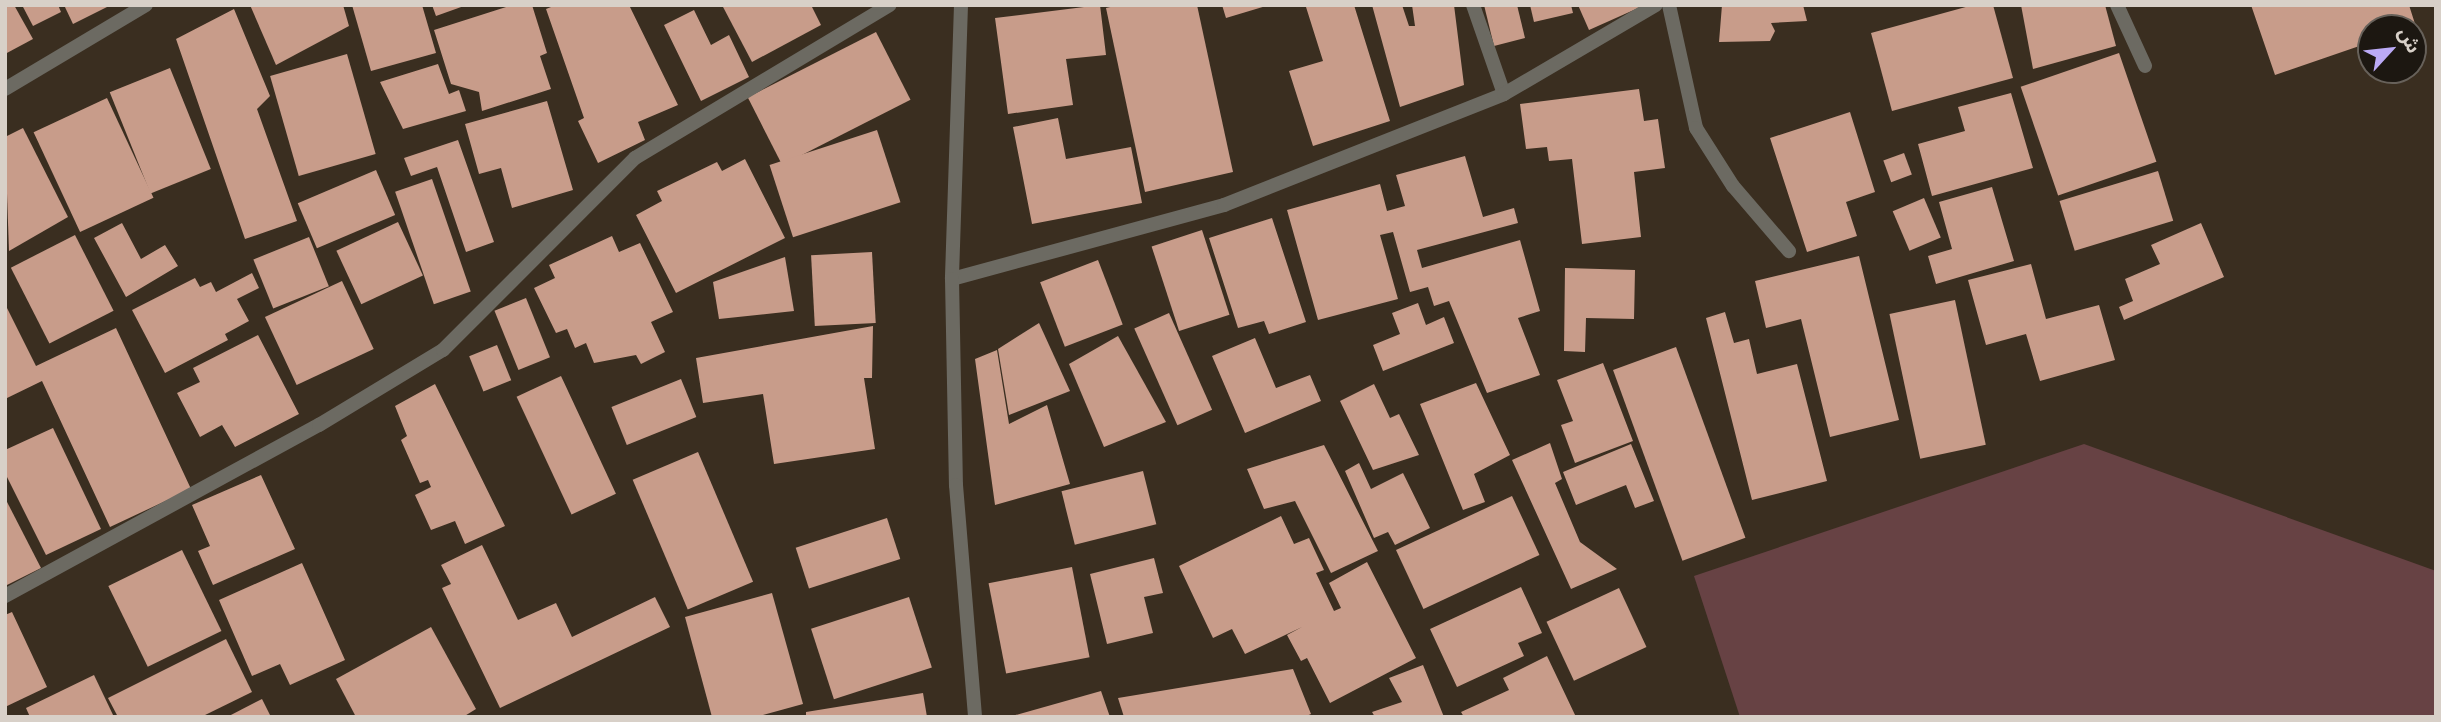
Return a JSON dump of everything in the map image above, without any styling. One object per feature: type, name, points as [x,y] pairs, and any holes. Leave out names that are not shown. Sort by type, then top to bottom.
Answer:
[{"type":"street","points":[[5,89],[146,5]]},
{"type":"street","points":[[5,596],[320,425],[443,350],[486,312],[558,230],[635,159],[891,5]]},
{"type":"street","points":[[961,5],[952,279],[956,485],[975,717]]},
{"type":"street","points":[[1473,5],[1504,94]]},
{"type":"street","points":[[952,279],[1224,205],[1504,94],[1656,5]]},
{"type":"street","points":[[1668,5],[1696,128],[1733,186],[1789,251]]},
{"type":"street","points":[[2117,5],[2145,66]]},
{"type":"shaded area","points":[[2084,444],[2436,571],[2436,717],[1740,717],[1694,576]]},
{"type":"building","points":[[5,5],[14,5],[33,39],[5,54]]},
{"type":"building","points":[[22,5],[58,5],[61,12],[33,26]]},
{"type":"building","points":[[64,5],[111,5],[73,24]]},
{"type":"building","points":[[250,5],[343,5],[349,26],[276,65]]},
{"type":"building","points":[[352,5],[422,5],[436,53],[371,71]]},
{"type":"building","points":[[432,5],[464,5],[464,6],[436,16]]},
{"type":"building","points":[[512,5],[532,5],[547,53],[540,56],[551,89],[482,111],[479,92],[451,84],[434,30]]},
{"type":"building","points":[[556,5],[629,5],[678,105],[638,122],[645,140],[598,163],[578,121],[584,118],[546,9]]},
{"type":"building","points":[[722,5],[811,5],[821,25],[752,62]]},
{"type":"building","points":[[1100,5],[1106,55],[1066,59],[1073,105],[1008,114],[995,18]]},
{"type":"building","points":[[1119,5],[1197,5],[1233,172],[1145,192],[1106,8]]},
{"type":"building","points":[[1222,5],[1265,5],[1266,6],[1226,18]]},
{"type":"building","points":[[1354,5],[1390,121],[1313,146],[1289,71],[1323,61],[1306,7]]},
{"type":"building","points":[[1372,5],[1402,5],[1409,26],[1415,26],[1412,5],[1454,5],[1464,85],[1400,107]]},
{"type":"building","points":[[1484,5],[1517,5],[1525,38],[1494,46]]},
{"type":"building","points":[[1530,5],[1571,5],[1573,13],[1534,22]]},
{"type":"building","points":[[1578,5],[1645,5],[1589,30]]},
{"type":"building","points":[[1722,5],[1803,5],[1807,21],[1771,23],[1775,31],[1770,41],[1719,42]]},
{"type":"building","points":[[1973,5],[1993,5],[2013,78],[1892,111],[1871,33]]},
{"type":"building","points":[[2021,5],[2105,5],[2116,46],[2033,69]]},
{"type":"building","points":[[2251,5],[2409,5],[2412,14],[2357,14],[2357,47],[2275,75]]},
{"type":"building","points":[[234,9],[270,96],[257,109],[297,221],[245,239],[176,39]]},
{"type":"building","points":[[694,10],[711,45],[729,35],[749,77],[701,101],[664,25]]},
{"type":"building","points":[[876,32],[911,100],[782,165],[748,97]]},
{"type":"building","points":[[2119,53],[2156,162],[2058,196],[2021,87]]},
{"type":"building","points":[[347,54],[376,154],[299,176],[270,76]]},
{"type":"building","points":[[438,64],[449,94],[459,90],[466,111],[403,129],[380,82]]},
{"type":"building","points":[[170,68],[211,169],[151,193],[110,92]]},
{"type":"building","points":[[1639,89],[1644,121],[1658,119],[1665,168],[1634,172],[1641,237],[1582,244],[1572,159],[1549,161],[1547,147],[1526,149],[1520,104]]},
{"type":"building","points":[[2011,93],[2033,168],[1932,196],[1918,144],[1965,131],[1958,107]]},
{"type":"building","points":[[107,98],[153,198],[80,232],[34,132]]},
{"type":"building","points":[[547,101],[573,190],[512,208],[501,168],[479,174],[465,124]]},
{"type":"building","points":[[1850,112],[1875,192],[1846,202],[1857,236],[1807,252],[1770,138]]},
{"type":"building","points":[[1058,118],[1066,159],[1131,147],[1142,203],[1032,224],[1013,127]]},
{"type":"building","points":[[23,128],[68,217],[9,251],[5,137]]},
{"type":"building","points":[[877,130],[900,202],[793,237],[770,165]]},
{"type":"building","points":[[458,140],[494,242],[466,252],[437,167],[411,176],[404,158]]},
{"type":"building","points":[[1904,153],[1912,175],[1891,182],[1883,161]]},
{"type":"building","points":[[1465,156],[1483,217],[1514,208],[1518,223],[1417,250],[1422,268],[1520,240],[1540,311],[1518,318],[1540,375],[1487,393],[1449,301],[1434,306],[1428,287],[1410,292],[1393,232],[1380,235],[1398,299],[1318,320],[1287,210],[1380,184],[1387,211],[1405,206],[1396,175]]},
{"type":"building","points":[[745,159],[785,238],[676,293],[636,215],[662,201],[657,191],[717,162],[722,171]]},
{"type":"building","points":[[376,170],[395,215],[317,248],[298,203]]},
{"type":"building","points":[[2158,171],[2173,221],[2075,251],[2060,201]]},
{"type":"building","points":[[432,179],[471,292],[434,304],[395,192]]},
{"type":"building","points":[[1992,187],[2014,261],[1936,284],[1928,256],[1952,249],[1939,202]]},
{"type":"building","points":[[1924,198],[1941,238],[1910,251],[1893,211]]},
{"type":"building","points":[[1272,218],[1306,322],[1269,334],[1264,321],[1238,328],[1209,238]]},
{"type":"building","points":[[398,222],[423,275],[361,304],[336,251]]},
{"type":"building","points":[[122,223],[141,259],[165,245],[178,266],[126,297],[94,238]]},
{"type":"building","points":[[2201,223],[2224,277],[2124,320],[2119,307],[2133,301],[2125,279],[2160,264],[2151,245]]},
{"type":"building","points":[[1202,230],[1230,315],[1179,331],[1152,246]]},
{"type":"building","points":[[75,235],[114,311],[49,343],[11,268]]},
{"type":"building","points":[[612,236],[619,252],[640,243],[673,312],[651,322],[665,352],[641,364],[636,355],[594,363],[586,343],[575,348],[567,329],[556,333],[534,288],[555,278],[549,265]]},
{"type":"building","points":[[309,237],[329,286],[273,309],[253,259]]},
{"type":"building","points":[[872,252],[876,323],[815,326],[811,255]]},
{"type":"building","points":[[1859,256],[1899,420],[1830,437],[1801,319],[1766,328],[1755,281]]},
{"type":"building","points":[[785,257],[794,311],[719,319],[713,282]]},
{"type":"building","points":[[1098,260],[1123,324],[1065,347],[1040,282]]},
{"type":"building","points":[[2031,264],[2046,319],[2099,305],[2115,360],[2040,381],[2026,334],[1986,345],[1968,280]]},
{"type":"building","points":[[1565,268],[1635,270],[1634,319],[1586,318],[1585,352],[1564,351]]},
{"type":"building","points":[[252,273],[259,288],[237,299],[249,321],[225,334],[228,340],[165,373],[132,310],[195,278],[200,287],[211,282],[216,292]]},
{"type":"building","points":[[342,281],[374,349],[297,385],[265,317]]},
{"type":"building","points":[[526,298],[550,357],[518,370],[494,311]]},
{"type":"building","points":[[1955,300],[1986,445],[1920,459],[1889,314]]},
{"type":"building","points":[[1418,303],[1426,325],[1444,317],[1454,343],[1383,371],[1373,345],[1400,334],[1392,313]]},
{"type":"building","points":[[5,304],[36,366],[116,328],[191,489],[110,527],[42,381],[5,399]]},
{"type":"building","points":[[1725,312],[1734,343],[1749,339],[1757,374],[1797,364],[1827,481],[1752,500],[1706,318]]},
{"type":"building","points":[[1169,313],[1212,410],[1177,425],[1134,328]]},
{"type":"building","points":[[1039,323],[1070,391],[1009,415],[998,349]]},
{"type":"building","points":[[873,326],[872,378],[864,378],[875,449],[774,464],[763,394],[703,403],[696,358]]},
{"type":"building","points":[[258,335],[299,414],[235,447],[222,425],[200,437],[177,393],[200,382],[193,368]]},
{"type":"building","points":[[1118,336],[1166,422],[1104,447],[1069,364]]},
{"type":"building","points":[[1255,338],[1276,388],[1310,375],[1321,401],[1245,433],[1212,356]]},
{"type":"building","points":[[497,345],[511,380],[483,391],[469,356]]},
{"type":"building","points":[[1676,347],[1745,538],[1682,561],[1613,370]]},
{"type":"building","points":[[997,350],[1009,424],[1047,405],[1070,484],[995,505],[975,359]]},
{"type":"building","points":[[1603,363],[1633,441],[1575,463],[1561,425],[1573,421],[1557,380]]},
{"type":"building","points":[[561,376],[616,494],[572,515],[517,397]]},
{"type":"building","points":[[681,379],[696,417],[627,445],[611,407]]},
{"type":"building","points":[[1476,383],[1510,455],[1474,474],[1485,502],[1463,510],[1420,404]]},
{"type":"building","points":[[435,384],[505,526],[465,544],[455,521],[431,530],[415,495],[431,487],[428,480],[420,483],[401,440],[407,436],[395,406]]},
{"type":"building","points":[[1374,384],[1390,418],[1399,414],[1419,455],[1373,470],[1340,401]]},
{"type":"building","points":[[53,428],[101,529],[46,555],[5,473],[5,450]]},
{"type":"building","points":[[1550,443],[1562,479],[1555,483],[1580,542],[1617,569],[1571,589],[1512,460]]},
{"type":"building","points":[[1631,444],[1654,501],[1635,508],[1626,485],[1576,505],[1563,472]]},
{"type":"building","points":[[1324,445],[1378,551],[1331,573],[1295,501],[1264,509],[1247,469]]},
{"type":"building","points":[[698,452],[753,582],[688,610],[633,480]]},
{"type":"building","points":[[1359,463],[1371,489],[1403,473],[1430,528],[1395,545],[1388,532],[1374,538],[1345,471]]},
{"type":"building","points":[[1143,471],[1156,524],[1075,545],[1061,491]]},
{"type":"building","points":[[261,475],[295,549],[213,585],[198,551],[210,546],[192,505]]},
{"type":"building","points":[[1512,496],[1539,555],[1423,609],[1396,550]]},
{"type":"building","points":[[5,498],[41,568],[5,586]]},
{"type":"building","points":[[1281,516],[1294,544],[1309,538],[1324,570],[1316,573],[1334,611],[1341,608],[1329,583],[1367,562],[1416,658],[1330,703],[1307,658],[1301,661],[1287,635],[1302,627],[1245,654],[1232,629],[1213,638],[1179,566]]},
{"type":"building","points":[[887,518],[900,559],[809,589],[796,548]]},
{"type":"building","points":[[482,545],[518,620],[556,603],[572,637],[655,597],[670,627],[500,708],[442,588],[451,584],[441,565]]},
{"type":"building","points":[[182,550],[221,631],[148,667],[108,586]]},
{"type":"building","points":[[1154,558],[1163,593],[1144,597],[1153,633],[1107,644],[1090,574]]},
{"type":"building","points":[[302,563],[345,660],[290,685],[280,664],[252,676],[219,600]]},
{"type":"building","points":[[1072,567],[1090,657],[1006,674],[989,583]]},
{"type":"building","points":[[1521,587],[1542,633],[1518,643],[1524,656],[1457,687],[1430,629]]},
{"type":"building","points":[[1619,588],[1646,647],[1574,681],[1546,622]]},
{"type":"building","points":[[772,593],[803,704],[756,717],[712,717],[685,617]]},
{"type":"building","points":[[909,597],[932,667],[834,699],[811,629]]},
{"type":"building","points":[[12,612],[47,687],[5,707],[5,615]]},
{"type":"building","points":[[431,627],[476,709],[463,717],[356,717],[336,679]]},
{"type":"building","points":[[226,639],[252,692],[201,717],[118,717],[108,698]]},
{"type":"building","points":[[1547,656],[1576,717],[1464,717],[1461,712],[1509,690],[1503,678]]},
{"type":"building","points":[[1423,665],[1444,717],[1375,717],[1372,712],[1402,702],[1389,678]]},
{"type":"building","points":[[1293,669],[1311,714],[1304,717],[1124,717],[1118,698]]},
{"type":"building","points":[[94,675],[114,717],[30,717],[26,708]]},
{"type":"building","points":[[1101,691],[1110,717],[1012,716]]},
{"type":"building","points":[[923,693],[927,717],[806,717],[806,712]]},
{"type":"building","points":[[262,699],[271,717],[227,717]]}]
